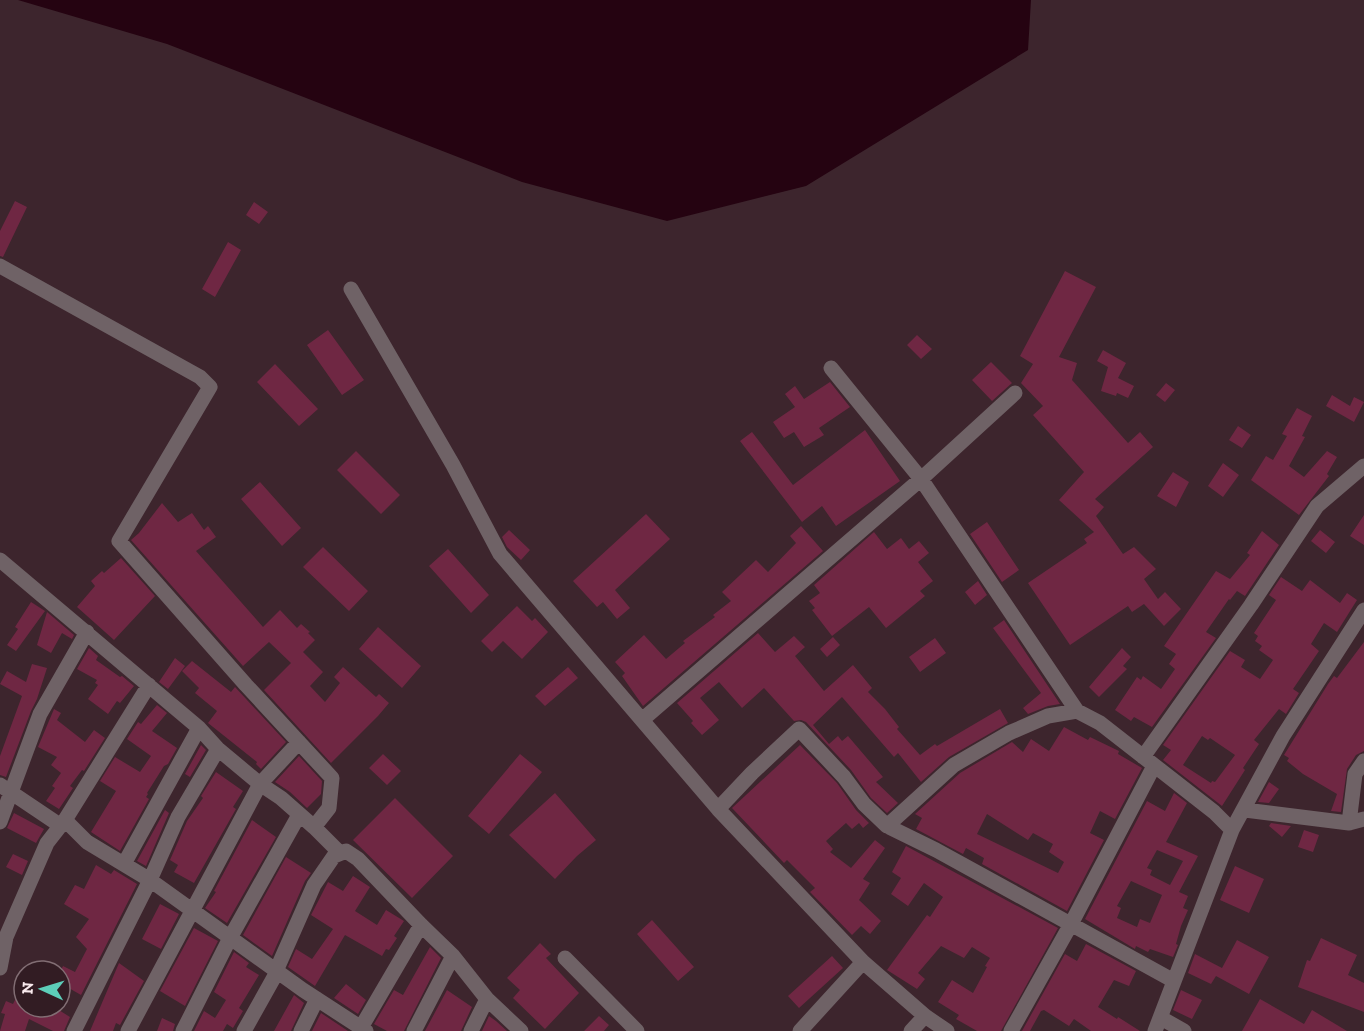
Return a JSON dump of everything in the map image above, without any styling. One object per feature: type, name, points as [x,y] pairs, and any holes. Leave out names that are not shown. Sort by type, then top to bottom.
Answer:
[{"type":"street","points":[[0,266],[200,377],[210,387],[119,541],[332,778],[329,808],[314,827]]},
{"type":"street","points":[[351,289],[453,465],[500,554],[718,809],[863,962],[925,1016],[948,1031]]},
{"type":"street","points":[[831,368],[921,479],[1077,711],[1100,723],[1214,812],[1232,830]]},
{"type":"street","points":[[642,720],[921,479],[1015,393]]},
{"type":"street","points":[[1011,1031],[1071,924],[1149,762],[1317,506],[1362,471]]},
{"type":"street","points":[[0,560],[199,728],[218,749],[260,784],[281,798],[340,853]]},
{"type":"street","points":[[1184,1031],[1158,1024],[1232,830],[1245,810],[1283,736],[1364,610]]},
{"type":"street","points":[[0,822],[6,789],[40,714],[87,632]]},
{"type":"street","points":[[0,968],[2,948],[6,937],[47,843],[63,823],[149,685]]},
{"type":"street","points":[[887,826],[954,765],[1009,733],[1048,716],[1077,711]]},
{"type":"street","points":[[124,864],[199,728]]},
{"type":"street","points":[[718,809],[799,729],[844,777],[864,804],[887,826],[1174,981]]},
{"type":"street","points":[[128,1031],[260,784],[299,742]]},
{"type":"street","points":[[74,1031],[150,880],[178,817],[218,749]]},
{"type":"street","points":[[1245,810],[1357,821],[1355,774],[1364,761]]},
{"type":"street","points":[[6,789],[150,880],[362,1030],[421,925]]},
{"type":"street","points":[[183,1031],[230,938],[299,815]]},
{"type":"street","points":[[244,1031],[277,972],[314,885],[334,856],[349,852],[453,956],[487,999],[521,1031]]},
{"type":"street","points":[[414,1031],[453,956]]},
{"type":"street","points":[[566,958],[637,1031]]},
{"type":"street","points":[[800,1031],[863,962]]},
{"type":"street","points":[[301,1031],[317,999]]},
{"type":"street","points":[[471,1031],[487,999]]},
{"type":"street","points":[[911,1031],[925,1016]]},
{"type":"shaded area","points":[[18,0],[1031,0],[1028,50],[806,186],[667,221],[522,182],[167,44]]},
{"type":"building","points":[[15,201],[27,207],[3,257],[0,256],[0,231]]},
{"type":"building","points":[[254,202],[268,212],[259,224],[246,215]]},
{"type":"building","points":[[228,242],[241,250],[215,297],[202,289]]},
{"type":"building","points":[[1065,271],[1096,287],[1059,357],[1077,363],[1072,380],[1128,443],[1140,432],[1153,447],[1095,499],[1104,507],[1096,516],[1123,554],[1134,547],[1156,569],[1144,579],[1158,599],[1165,592],[1181,609],[1164,626],[1144,604],[1132,612],[1128,606],[1070,645],[1028,583],[1087,543],[1084,539],[1094,532],[1059,500],[1084,472],[1033,415],[1043,406],[1021,383],[1033,364],[1020,356]]},
{"type":"building","points":[[328,330],[364,380],[342,395],[307,345]]},
{"type":"building","points":[[917,335],[932,349],[921,359],[907,345]]},
{"type":"building","points":[[1103,350],[1126,363],[1118,378],[1134,386],[1128,398],[1117,393],[1116,396],[1101,391],[1108,367],[1097,361]]},
{"type":"building","points":[[991,362],[1012,383],[992,401],[972,380]]},
{"type":"building","points":[[275,364],[318,409],[299,426],[257,382]]},
{"type":"building","points":[[830,382],[850,407],[819,428],[824,435],[804,447],[794,432],[784,438],[773,422],[795,407],[785,394],[795,386],[804,399]]},
{"type":"building","points":[[1166,383],[1175,390],[1165,402],[1156,395]]},
{"type":"building","points":[[1332,395],[1350,406],[1354,397],[1364,402],[1354,422],[1326,406]]},
{"type":"building","points":[[1297,408],[1312,416],[1302,436],[1305,437],[1289,466],[1304,477],[1327,451],[1337,457],[1327,474],[1329,476],[1299,515],[1251,480],[1266,456],[1273,460],[1287,436],[1282,434]]},
{"type":"building","points":[[1238,426],[1251,435],[1242,448],[1229,440]]},
{"type":"building","points":[[865,430],[900,481],[836,526],[822,506],[802,522],[740,441],[752,432],[793,485]]},
{"type":"building","points":[[356,451],[400,495],[381,514],[337,470]]},
{"type":"building","points":[[1223,463],[1239,475],[1223,497],[1208,486]]},
{"type":"building","points":[[1173,472],[1189,482],[1176,507],[1157,496]]},
{"type":"building","points":[[260,482],[301,528],[282,546],[241,499]]},
{"type":"building","points":[[162,503],[178,522],[192,513],[204,530],[208,526],[216,537],[196,551],[263,627],[280,610],[297,628],[301,624],[310,632],[308,633],[315,640],[303,652],[323,672],[310,686],[325,702],[340,683],[334,677],[343,667],[376,697],[379,694],[389,703],[331,763],[264,690],[291,663],[269,642],[243,666],[131,540]]},
{"type":"building","points":[[646,514],[670,539],[615,590],[630,608],[617,619],[603,602],[597,607],[573,581]]},
{"type":"building","points":[[1364,515],[1364,545],[1350,536]]},
{"type":"building","points":[[987,522],[1019,570],[1002,582],[970,534]]},
{"type":"building","points":[[801,526],[823,551],[643,706],[622,676],[625,673],[615,662],[644,635],[666,659],[685,643],[683,641],[715,617],[713,615],[731,601],[722,592],[756,560],[768,572],[796,543],[790,536]]},
{"type":"building","points":[[509,530],[530,550],[521,560],[507,547],[502,537]]},
{"type":"building","points":[[1320,530],[1335,542],[1326,553],[1311,541]]},
{"type":"building","points":[[1262,531],[1279,545],[1245,596],[1237,591],[1229,599],[1206,632],[1216,638],[1152,727],[1134,717],[1131,721],[1115,710],[1137,677],[1141,680],[1143,676],[1161,689],[1175,669],[1169,664],[1176,654],[1164,646],[1216,571],[1230,579],[1250,555],[1247,553]]},
{"type":"building","points":[[874,532],[887,549],[901,538],[909,549],[919,541],[929,553],[918,562],[933,581],[920,591],[925,596],[886,628],[869,607],[832,636],[812,610],[815,608],[809,601],[820,593],[814,585]]},
{"type":"building","points":[[323,547],[368,591],[349,611],[303,567]]},
{"type":"building","points":[[448,549],[489,595],[471,613],[429,566]]},
{"type":"building","points":[[121,558],[155,596],[114,640],[77,607],[95,586],[91,581]]},
{"type":"building","points":[[1281,577],[1302,591],[1310,580],[1340,603],[1347,593],[1357,600],[1337,632],[1324,623],[1311,644],[1319,651],[1293,689],[1299,693],[1286,714],[1279,709],[1254,740],[1259,744],[1222,806],[1163,760],[1171,750],[1163,745],[1230,651],[1245,660],[1241,667],[1260,679],[1273,660],[1259,650],[1262,646],[1255,641],[1258,636],[1254,633],[1276,600],[1269,595]],"holes":[[[1202,736],[1208,740],[1210,738],[1235,755],[1215,782],[1211,783],[1183,765]]]},
{"type":"building","points":[[978,581],[987,595],[975,605],[965,592]]},
{"type":"building","points":[[31,602],[45,611],[16,651],[7,645],[18,629],[15,627]]},
{"type":"building","points":[[517,606],[532,621],[535,618],[548,632],[522,659],[503,641],[492,652],[481,641]]},
{"type":"building","points":[[47,612],[74,635],[72,639],[62,633],[51,653],[37,645]]},
{"type":"building","points":[[1004,620],[1060,704],[1028,714],[1023,708],[1041,693],[993,628]]},
{"type":"building","points":[[378,627],[421,666],[402,688],[359,649]]},
{"type":"building","points":[[758,633],[775,652],[794,636],[805,647],[795,656],[824,691],[853,665],[872,688],[868,692],[885,709],[899,727],[897,729],[920,755],[935,744],[937,746],[1000,709],[1008,723],[949,757],[921,782],[898,753],[894,757],[842,697],[813,725],[829,744],[838,736],[842,741],[848,736],[883,777],[876,782],[898,803],[887,813],[871,798],[851,770],[806,722],[794,721],[764,688],[742,708],[719,682],[700,698],[719,720],[702,735],[691,723],[693,721],[677,703]]},
{"type":"building","points":[[833,637],[840,645],[827,657],[820,649]]},
{"type":"building","points":[[935,638],[946,653],[920,672],[909,657]]},
{"type":"building","points":[[1364,642],[1364,751],[1356,755],[1347,769],[1341,812],[1331,811],[1337,794],[1303,774],[1287,761],[1289,758],[1284,755],[1328,684],[1334,676],[1337,678]]},
{"type":"building","points":[[89,648],[98,656],[96,660],[134,686],[120,703],[117,701],[108,714],[88,699],[98,685],[95,683],[97,680],[77,669]]},
{"type":"building","points":[[1122,648],[1131,657],[1123,666],[1127,669],[1099,697],[1089,687]]},
{"type":"building","points":[[175,658],[185,666],[168,689],[159,682]]},
{"type":"building","points":[[192,661],[231,692],[235,687],[286,742],[261,769],[256,764],[257,762],[208,723],[217,711],[195,693],[199,688],[182,671]]},
{"type":"building","points":[[32,664],[47,668],[6,777],[0,775],[0,756],[22,696],[0,684],[7,671],[26,682]]},
{"type":"building","points":[[568,667],[578,678],[545,706],[535,696]]},
{"type":"building","points":[[157,705],[167,713],[152,731],[177,748],[147,793],[146,797],[149,799],[120,851],[91,832],[116,791],[100,781],[115,757],[140,772],[151,756],[127,739],[138,722],[141,724]]},
{"type":"building","points":[[54,709],[61,713],[57,720],[85,742],[94,730],[105,738],[84,771],[82,770],[70,786],[73,788],[59,809],[46,801],[61,773],[51,765],[57,757],[38,747]]},
{"type":"building","points":[[1064,727],[1088,740],[1090,737],[1119,751],[1118,754],[1142,768],[1115,819],[1100,811],[1090,833],[1104,840],[1067,911],[982,864],[984,858],[966,848],[963,854],[916,829],[922,818],[915,814],[960,773],[1012,742],[1023,752],[1031,739],[1049,751]],"holes":[[[987,814],[1028,840],[1033,833],[1053,844],[1049,852],[1064,862],[1058,873],[977,834]]]},
{"type":"building","points":[[201,745],[206,750],[190,777],[185,774]]},
{"type":"building","points":[[800,745],[837,783],[856,810],[869,823],[863,828],[859,823],[852,829],[846,823],[826,841],[833,849],[830,852],[851,868],[875,840],[885,848],[863,879],[870,883],[859,900],[881,921],[870,934],[861,926],[852,935],[810,892],[815,888],[787,860],[784,863],[732,808]]},
{"type":"building","points":[[383,754],[401,771],[387,785],[369,768]]},
{"type":"building","points":[[520,754],[542,772],[489,834],[468,816]]},
{"type":"building","points":[[299,756],[322,781],[321,794],[307,808],[275,782]]},
{"type":"building","points":[[216,772],[243,791],[233,807],[236,809],[194,883],[174,872],[178,865],[170,860],[187,821],[203,798],[201,796]]},
{"type":"building","points":[[1269,782],[1279,789],[1269,803],[1258,802]]},
{"type":"building","points":[[555,793],[596,840],[555,879],[509,835]]},
{"type":"building","points":[[1174,793],[1187,803],[1166,842],[1198,856],[1179,892],[1188,896],[1183,908],[1188,910],[1181,926],[1176,944],[1178,945],[1173,957],[1150,949],[1148,952],[1136,946],[1135,949],[1085,919],[1147,801],[1165,811]],"holes":[[[1157,850],[1183,861],[1170,885],[1150,875],[1152,870],[1147,868]],[[1131,881],[1162,895],[1150,923],[1140,919],[1137,927],[1117,918],[1121,908],[1117,906]]]},
{"type":"building","points":[[395,798],[453,856],[412,898],[353,840]]},
{"type":"building","points":[[165,810],[169,813],[146,866],[137,861]]},
{"type":"building","points":[[14,813],[44,829],[36,843],[7,828]]},
{"type":"building","points":[[252,820],[276,837],[227,923],[205,908],[216,892],[214,891]]},
{"type":"building","points":[[1271,823],[1291,826],[1282,837],[1269,826]]},
{"type":"building","points":[[1304,830],[1319,835],[1313,852],[1298,847]]},
{"type":"building","points":[[906,846],[1058,928],[1001,1031],[977,1031],[956,1019],[959,1015],[938,1002],[952,980],[973,993],[990,958],[972,947],[964,958],[941,946],[918,973],[925,979],[917,989],[887,970],[927,915],[930,917],[943,897],[924,883],[908,906],[891,894],[901,878],[892,872]]},
{"type":"building","points":[[13,854],[28,861],[22,875],[6,867]]},
{"type":"building","points":[[286,857],[311,873],[305,881],[272,956],[243,935]]},
{"type":"building","points":[[96,865],[111,874],[114,870],[137,884],[81,995],[72,990],[72,970],[75,972],[87,949],[76,937],[89,919],[64,904],[75,885],[84,889]]},
{"type":"building","points":[[1235,866],[1264,879],[1249,913],[1220,900]]},
{"type":"building","points":[[353,876],[370,887],[355,911],[377,925],[386,910],[404,921],[394,936],[397,938],[382,956],[345,935],[315,986],[288,967],[296,949],[312,959],[333,929],[311,915],[328,882],[343,891]]},
{"type":"building","points":[[160,904],[179,914],[161,949],[142,939]]},
{"type":"building","points":[[652,920],[694,967],[678,981],[637,934]]},
{"type":"building","points":[[194,928],[218,941],[185,1006],[160,991]]},
{"type":"building","points":[[1321,938],[1357,955],[1348,975],[1364,983],[1364,1012],[1298,987],[1307,960],[1310,961]]},
{"type":"building","points":[[1237,940],[1269,957],[1249,994],[1216,976],[1211,984],[1188,973],[1195,954],[1222,968]]},
{"type":"building","points":[[540,943],[551,954],[546,958],[579,993],[545,1029],[513,998],[520,990],[507,978]]},
{"type":"building","points":[[1086,944],[1136,971],[1129,986],[1114,980],[1098,1007],[1140,1031],[1091,1031],[1074,1019],[1069,1026],[1044,1010],[1041,1011],[1030,1031],[1022,1031],[1065,954],[1077,961]]},
{"type":"building","points":[[430,947],[441,958],[404,1031],[387,1031],[374,1024],[394,990],[403,995]]},
{"type":"building","points":[[234,952],[249,963],[246,967],[259,975],[239,1008],[243,1011],[233,1028],[227,1024],[223,1031],[194,1031],[204,1011],[215,1018],[226,1000],[214,992]]},
{"type":"building","points":[[832,956],[843,968],[799,1008],[788,996]]},
{"type":"building","points":[[119,963],[144,981],[120,1025],[116,1023],[113,1031],[90,1031]]},
{"type":"building","points":[[346,984],[366,1000],[358,1014],[334,998]]},
{"type":"building","points":[[447,990],[472,1007],[461,1031],[425,1031]]},
{"type":"building","points":[[1181,990],[1202,1000],[1192,1019],[1173,1010]]},
{"type":"building","points":[[294,995],[304,1003],[291,1031],[274,1031]]},
{"type":"building","points":[[1260,999],[1304,1024],[1312,1010],[1347,1031],[1242,1031]]},
{"type":"building","points":[[6,1001],[12,1004],[12,1019],[29,1019],[25,1031],[0,1031],[5,1014],[1,1013]]},
{"type":"building","points":[[321,1013],[348,1031],[312,1031]]},
{"type":"building","points":[[489,1016],[496,1021],[507,1031],[482,1031]]},
{"type":"building","points":[[599,1016],[609,1025],[604,1031],[584,1031]]},
{"type":"building","points":[[162,1018],[175,1024],[173,1031],[157,1031]]},
{"type":"building","points":[[29,1019],[69,1019],[64,1031],[53,1031]]}]
